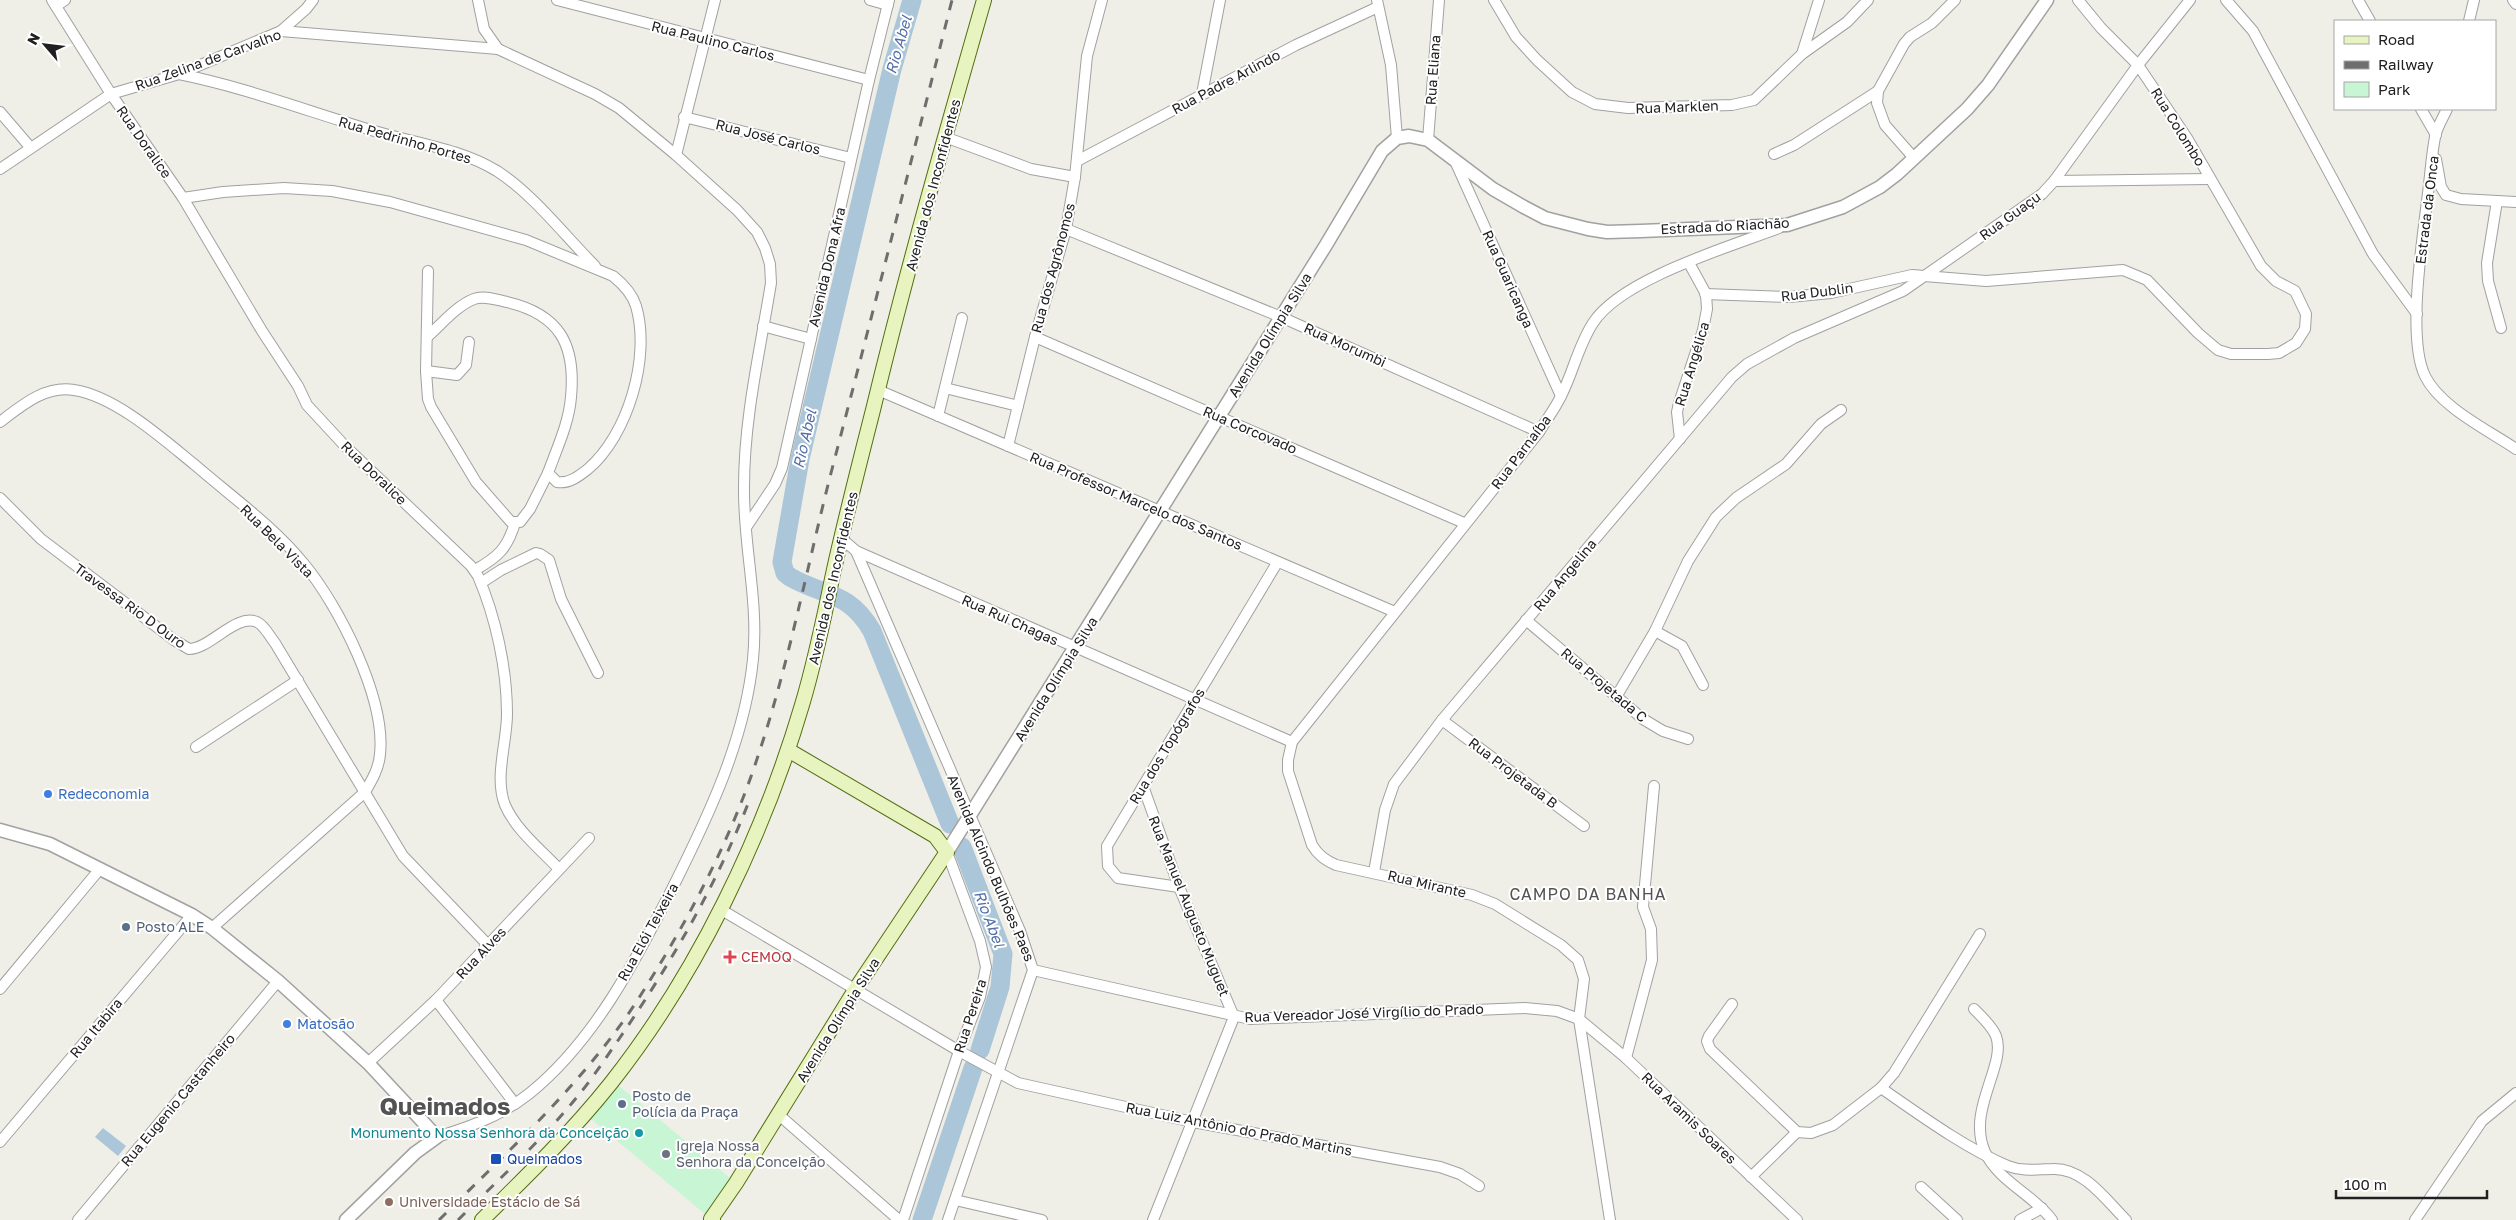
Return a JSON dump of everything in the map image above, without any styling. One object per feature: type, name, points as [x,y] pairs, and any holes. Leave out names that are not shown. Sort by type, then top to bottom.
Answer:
[{"type":"main road","name":"Avenida dos Inconfidentes","points":[[482,1220],[530,1173],[613,1081],[661,1012],[720,909],[755,831],[788,750],[814,666],[833,576],[878,390],[945,137],[984,0]]},
{"type":"main road","name":"Rua Pereira","points":[[788,750],[935,836],[949,848]]},
{"type":"main road","name":"Avenida Olímpia Silva","points":[[712,1219],[779,1115],[855,990],[949,848]]},
{"type":"street","points":[[54,3],[65,0]]},
{"type":"street","points":[[281,31],[306,9],[313,0]]},
{"type":"street","points":[[478,0],[484,30],[498,49]]},
{"type":"street","name":"Rua Paulino Carlos","points":[[557,0],[869,80]]},
{"type":"street","points":[[676,155],[684,117],[715,0]]},
{"type":"street","points":[[870,0],[889,2]]},
{"type":"street","name":"Rua dos Agrônomos","points":[[1008,446],[1035,337],[1066,229],[1077,161],[1086,64],[1102,0]]},
{"type":"street","points":[[1202,94],[1220,0]]},
{"type":"street","name":"Rua Eliana","points":[[1428,140],[1439,0]]},
{"type":"street","name":"Rua Marklen","points":[[1494,0],[1516,37],[1558,80],[1584,100],[1610,107],[1732,105],[1749,102],[1760,97],[1802,54],[1847,22],[1868,0]]},
{"type":"street","points":[[1802,54],[1819,0]]},
{"type":"street","points":[[1914,158],[1882,120],[1877,102],[1878,91],[1904,44],[1932,23],[1955,0]]},
{"type":"street","name":"Estrada do Riachão","points":[[1428,140],[1492,189],[1524,208],[1545,218],[1588,229],[1607,232],[1787,224],[1843,207],[1863,197],[1880,187],[1914,158],[1967,109],[1988,85],[2047,0]]},
{"type":"street","name":"Rua Colombo","points":[[1927,275],[1986,282],[2127,270],[2146,280],[2198,334],[2218,350],[2231,354],[2268,354],[2279,352],[2296,343],[2304,329],[2306,314],[2295,291],[2276,281],[2261,266],[2187,138],[2138,65],[2101,28],[2078,0]]},
{"type":"street","name":"Rua Guaçu","points":[[1819,327],[1903,291],[2030,203],[2054,181],[2138,65],[2190,0]]},
{"type":"street","points":[[2226,0],[2253,31],[2373,254],[2417,314]]},
{"type":"street","points":[[2358,0],[2369,20]]},
{"type":"street","points":[[2469,20],[2474,0]]},
{"type":"street","points":[[2513,0],[2516,4]]},
{"type":"street","name":"Avenida Dona Afra","points":[[747,526],[775,484],[782,468],[851,158],[889,2]]},
{"type":"street","name":"Rua Doralice","points":[[54,3],[111,94],[183,198],[307,405],[344,445],[475,570],[482,583],[502,662],[506,689],[506,732],[502,794],[510,814],[559,869]]},
{"type":"street","points":[[1377,4],[1391,65],[1397,138],[1416,136],[1428,140]]},
{"type":"street","name":"Rua Padre Arlindo","points":[[1077,161],[1377,4]]},
{"type":"street","name":"Rua Zelina de Carvalho","points":[[0,169],[111,94],[179,74],[281,31],[498,49]]},
{"type":"street","name":"Rua Elói Teixeira","points":[[346,1220],[414,1153],[437,1137],[481,1124],[516,1104],[560,1065],[604,1008],[656,920],[715,796],[737,738],[754,657],[751,568],[744,490],[745,449],[771,274],[768,256],[757,232],[737,210],[676,155],[619,108],[595,94],[498,49]]},
{"type":"street","name":"Rua Pedrinho Portes","points":[[179,74],[229,86],[373,131],[441,148],[483,164],[498,172],[524,194],[595,267]]},
{"type":"street","points":[[1774,154],[1794,145],[1878,91]]},
{"type":"street","points":[[2421,110],[2436,135]]},
{"type":"street","name":"Estrada da Onca","points":[[2447,110],[2436,135],[2420,262],[2417,314],[2419,352],[2425,376],[2437,393],[2455,409],[2516,449]]},
{"type":"street","points":[[0,112],[30,147]]},
{"type":"street","name":"Rua José Carlos","points":[[684,117],[851,158]]},
{"type":"street","points":[[945,137],[1031,170],[1075,177]]},
{"type":"street","name":"Avenida Olímpia Silva","points":[[949,848],[1219,417],[1382,150],[1397,138]]},
{"type":"street","points":[[2434,149],[2441,187],[2446,195],[2461,199],[2516,202]]},
{"type":"street","name":"Rua Guaricanga","points":[[1455,161],[1561,396]]},
{"type":"street","points":[[2054,181],[2209,179]]},
{"type":"street","points":[[183,198],[223,192],[284,188],[332,191],[390,202],[526,240],[613,276],[624,285],[633,300],[638,318],[639,364],[620,429],[606,452],[584,472],[567,482],[557,482],[548,473]]},
{"type":"street","points":[[2498,201],[2487,263],[2488,281],[2501,328]]},
{"type":"street","name":"Rua Parnaíba","points":[[1292,742],[1464,523],[1539,432],[1561,396],[1586,335],[1603,310],[1628,290],[1689,263],[1787,224]]},
{"type":"street","name":"Rua Morumbi","points":[[1066,229],[1281,317],[1539,432]]},
{"type":"street","name":"Rua Angélica","points":[[1680,439],[1677,412],[1706,318],[1708,302],[1689,263]]},
{"type":"street","points":[[428,271],[426,371],[428,400],[433,412],[476,482],[507,519],[516,523]]},
{"type":"street","name":"Rua Dublin","points":[[1705,294],[1789,298],[1831,293],[1912,275],[1927,275]]},
{"type":"street","points":[[426,337],[460,308],[481,297],[534,309],[556,328],[566,343],[570,356],[572,396],[564,428],[548,473],[527,515],[516,523],[509,544],[492,560],[475,570]]},
{"type":"street","points":[[938,416],[962,318]]},
{"type":"street","points":[[763,326],[811,339]]},
{"type":"street","name":"Rua Angelina","points":[[1374,872],[1390,791],[1442,720],[1738,370],[1819,327]]},
{"type":"street","name":"Rua Corcovado","points":[[1035,337],[1464,523]]},
{"type":"street","points":[[426,371],[458,375],[466,364],[469,342]]},
{"type":"street","points":[[945,388],[1018,406]]},
{"type":"street","name":"Rua Bela Vista","points":[[0,422],[28,401],[50,392],[73,389],[104,400],[167,442],[258,518],[297,556],[330,600],[351,640],[365,675],[379,724],[380,754],[378,768],[365,792],[212,928]]},
{"type":"street","name":"Rua Professor Marcelo dos Santos","points":[[878,390],[1277,563],[1395,612]]},
{"type":"street","points":[[1616,698],[1655,631],[1688,561],[1716,517],[1736,498],[1786,464],[1821,424],[1841,410]]},
{"type":"street","name":"Travessa Rio D Ouro","points":[[0,498],[50,547],[183,646],[194,649],[237,625],[246,622],[256,622],[276,643],[396,845],[411,866],[488,945]]},
{"type":"street","name":"Rua Rui Chagas","points":[[842,538],[856,551],[1292,742]]},
{"type":"street","name":"Avenida Alcindo Bulhões Paes","points":[[856,551],[967,822],[1020,931],[1033,970],[948,1220]]},
{"type":"street","points":[[482,583],[501,570],[528,557],[536,554],[545,556],[561,599],[598,673]]},
{"type":"street","name":"Rua dos Topógrafos","points":[[1179,887],[1128,881],[1118,878],[1108,866],[1107,846],[1277,563]]},
{"type":"street","name":"Rua Projetada C","points":[[1526,620],[1616,698],[1654,726],[1688,739]]},
{"type":"street","points":[[1655,631],[1682,646],[1703,685]]},
{"type":"street","points":[[196,747],[298,680]]},
{"type":"street","name":"Rua Projetada B","points":[[1442,720],[1584,826]]},
{"type":"street","name":"Rua Mirante","points":[[1292,742],[1288,760],[1288,771],[1312,845],[1318,855],[1336,865],[1472,894],[1495,904],[1568,950],[1578,960],[1583,973],[1579,1019],[1610,1220]]},
{"type":"street","name":"Rua Manuel Augusto Muguet","points":[[1143,786],[1179,887],[1234,1017]]},
{"type":"street","points":[[1626,1058],[1652,960],[1651,929],[1643,907],[1654,786]]},
{"type":"street","points":[[0,830],[50,844],[192,915],[212,928],[278,981],[368,1063],[437,1137]]},
{"type":"street","name":"Rua Alves","points":[[368,1063],[436,1000],[590,838]]},
{"type":"street","name":"Rua Pereira","points":[[903,1220],[962,1053],[980,997],[986,967],[980,942],[949,848]]},
{"type":"street","points":[[0,989],[100,870]]},
{"type":"street","name":"Rua Luiz Antônio do Prado Martins","points":[[720,909],[962,1053],[1018,1082],[1193,1122],[1440,1167],[1460,1174],[1479,1186]]},
{"type":"street","name":"Rua Itabira","points":[[0,1142],[192,915]]},
{"type":"street","points":[[1732,1004],[1707,1040],[1710,1050],[1798,1132],[1811,1133],[1833,1124],[1881,1088],[1894,1073],[1980,934]]},
{"type":"street","name":"Rua Vereador José Virgílio do Prado","points":[[1033,970],[1234,1017],[1264,1019],[1525,1008],[1556,1010],[1579,1019]]},
{"type":"street","name":"Rua Eugenio Castanheiro","points":[[78,1220],[278,981]]},
{"type":"street","points":[[436,1000],[516,1104]]},
{"type":"street","points":[[1974,1009],[1990,1027],[1998,1041],[1997,1056],[1980,1117],[1980,1130],[1985,1154],[2007,1179],[2042,1208],[2052,1220]]},
{"type":"street","points":[[1153,1220],[1234,1017]]},
{"type":"street","name":"Rua Aramis Soares","points":[[1579,1019],[1626,1058],[1797,1220]]},
{"type":"street","points":[[1881,1088],[1926,1119],[1985,1154],[2016,1169],[2065,1169],[2075,1172],[2126,1220]]},
{"type":"street","points":[[2415,1220],[2482,1121],[2516,1093]]},
{"type":"street","points":[[779,1115],[899,1220]]},
{"type":"street","points":[[1751,1177],[1798,1132]]},
{"type":"street","points":[[1921,1187],[1957,1220]]},
{"type":"street","points":[[955,1200],[1042,1220]]},
{"type":"street","points":[[2020,1220],[2042,1208]]},
{"type":"green space","points":[[613,1081],[736,1183],[711,1219],[585,1114]]},
{"type":"water","points":[[103,1128],[126,1146],[118,1156],[95,1137]]},
{"type":"waterway","name":"Rio Abel","points":[[912,0],[892,69],[800,459],[782,562],[785,573],[790,577],[836,596],[854,609],[872,631],[950,824]]},
{"type":"waterway","name":"Rio Abel","points":[[962,847],[1003,954],[1000,987],[980,1050]]},
{"type":"waterway","name":"Rio Abel","points":[[922,1220],[973,1068]]},
{"type":"railway","points":[[439,1220],[547,1112],[598,1055],[621,1024],[676,936],[708,878],[735,818],[758,756],[779,686],[831,473],[952,0]]},
{"type":"railway","points":[[458,1220],[534,1145],[563,1113],[588,1083],[619,1039],[657,981],[692,922],[724,860],[751,796]]},
{"type":"place","name":"Redeconomia","points":[[48,794]]},
{"type":"place","name":"Posto ALE","points":[[126,927]]},
{"type":"place","name":"CEMOQ","points":[[730,957]]},
{"type":"place","name":"Matosão","points":[[287,1024]]},
{"type":"place","name":"Posto de Polícia da Praça","points":[[622,1104]]},
{"type":"place","name":"Monumento Nossa Senhora da Conceição","points":[[639,1133]]},
{"type":"place","name":"Igreja Nossa Senhora da Conceição","points":[[666,1154]]},
{"type":"place","name":"Queimados","points":[[496,1159]]},
{"type":"place","name":"Universidade Estácio de Sá","points":[[389,1202]]},
{"type":"district","name":"CAMPO DA BANHA","points":[[1588,894]]},
{"type":"district","name":"Queimados","points":[[445,1107]]}]
